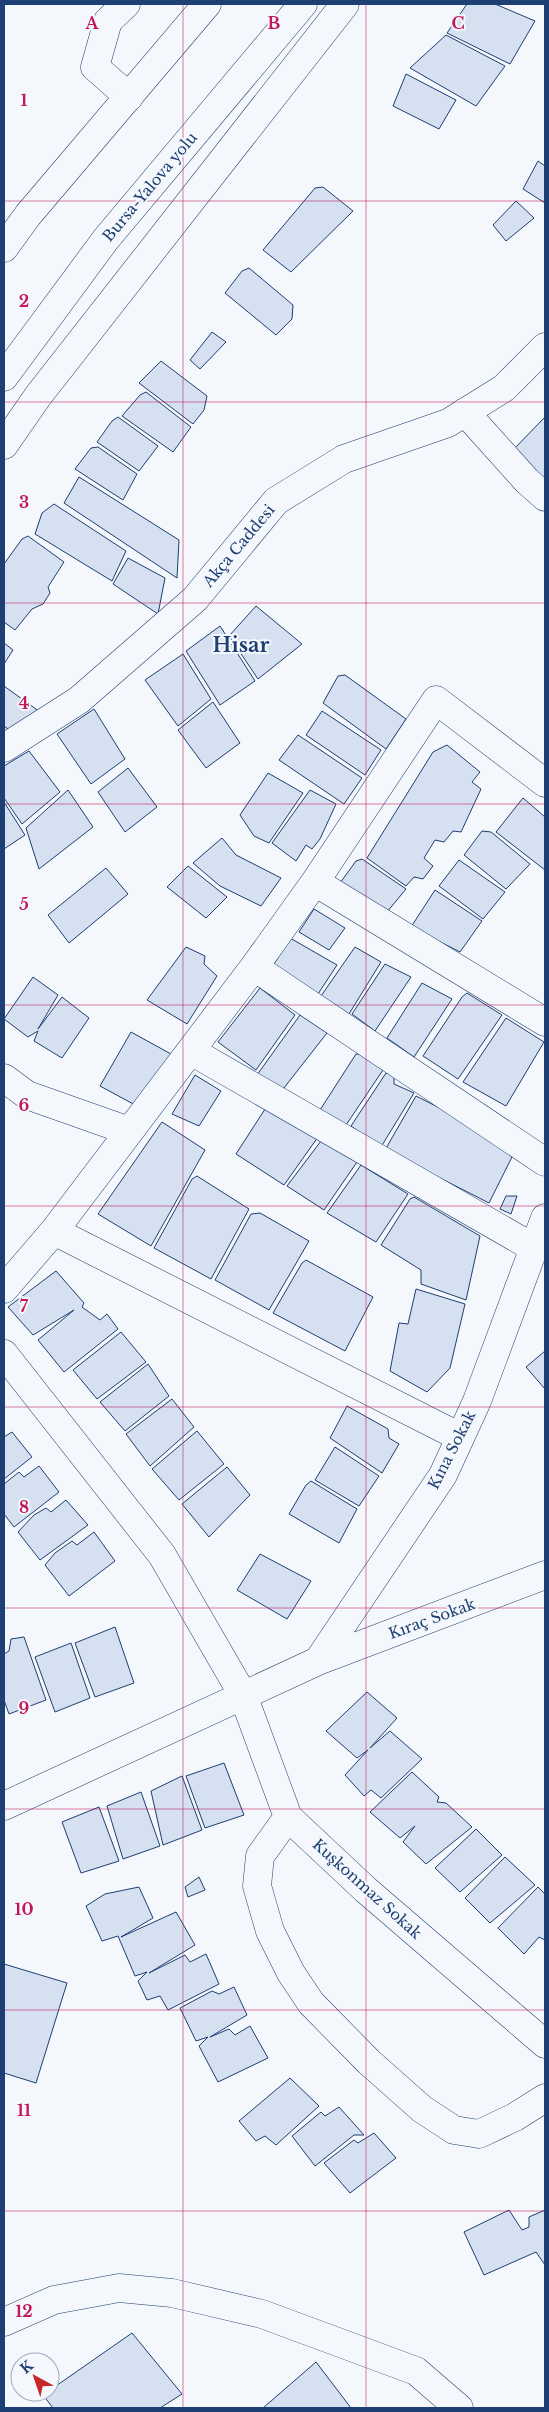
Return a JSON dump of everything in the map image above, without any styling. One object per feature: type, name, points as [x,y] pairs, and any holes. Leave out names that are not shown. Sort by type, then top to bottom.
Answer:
[{"type":"main road","points":[[126,4],[108,21],[95,67],[129,97]]},
{"type":"main road","points":[[4,248],[28,215],[207,4]]},
{"type":"main road","name":"Bursa-Yalova yolu","points":[[4,377],[106,239],[304,4]]},
{"type":"main road","points":[[4,445],[38,396],[345,4]]},
{"type":"main road","name":"Akça Caddesi","points":[[4,748],[79,700],[195,599],[276,501],[344,459],[448,423],[504,388],[545,347]]},
{"type":"main road","points":[[466,412],[527,481],[545,497]]},
{"type":"main road","points":[[4,1289],[54,1231],[254,967],[315,882],[436,700],[545,783]]},
{"type":"main road","points":[[315,882],[545,1022]]},
{"type":"main road","points":[[254,967],[545,1162]]},
{"type":"main road","points":[[191,1051],[534,1248]]},
{"type":"main road","points":[[4,1078],[27,1095],[129,1131]]},
{"type":"main road","name":"Kına Sokak","points":[[318,1661],[443,1475],[477,1401],[545,1218]]},
{"type":"main road","points":[[54,1231],[460,1437]]},
{"type":"main road","name":"Kuşkonmaz Sokak","points":[[4,1354],[162,1555],[243,1695],[288,1817],[366,1890],[545,2044]]},
{"type":"main road","name":"Kıraç Sokak","points":[[4,1806],[318,1661],[545,1575]]},
{"type":"main road","points":[[288,1817],[260,1856],[257,1886],[270,1931],[291,1973],[311,2003],[369,2062],[422,2109],[454,2130],[479,2134],[515,2117],[545,2098]]},
{"type":"main road","points":[[4,2322],[54,2300],[119,2288],[172,2293],[262,2314],[416,2371],[459,2408]]},
{"type":"building","points":[[467,4],[495,4],[535,21],[510,64],[447,33]]},
{"type":"building","points":[[446,35],[505,66],[476,106],[410,68]]},
{"type":"building","points":[[406,74],[456,100],[439,129],[393,106]]},
{"type":"building","points":[[538,161],[545,166],[545,203],[523,189]]},
{"type":"building","points":[[323,187],[353,211],[291,272],[263,250],[315,188]]},
{"type":"building","points":[[516,201],[534,218],[506,241],[493,225]]},
{"type":"building","points":[[249,268],[293,305],[292,319],[276,335],[225,293],[242,271]]},
{"type":"building","points":[[212,332],[226,342],[200,369],[190,360]]},
{"type":"building","points":[[161,361],[207,396],[204,410],[193,424],[139,383]]},
{"type":"building","points":[[146,392],[191,427],[173,452],[122,416],[140,395]]},
{"type":"building","points":[[118,417],[158,446],[139,471],[97,442],[112,421]]},
{"type":"building","points":[[545,417],[545,481],[512,451]]},
{"type":"building","points":[[98,447],[137,474],[123,500],[75,469],[91,448]]},
{"type":"building","points":[[79,477],[179,540],[177,578],[64,503]]},
{"type":"building","points":[[54,504],[126,551],[112,581],[35,534],[42,513]]},
{"type":"building","points":[[28,536],[64,562],[48,587],[50,593],[43,604],[32,609],[15,630],[4,622],[4,564],[22,539]]},
{"type":"building","points":[[128,558],[165,578],[158,614],[113,584]]},
{"type":"building","points":[[256,606],[302,644],[258,679],[229,636]]},
{"type":"building","points":[[220,626],[255,681],[220,705],[186,651]]},
{"type":"building","points":[[4,643],[13,650],[4,664]]},
{"type":"building","points":[[183,654],[211,699],[178,726],[145,680]]},
{"type":"building","points":[[345,675],[406,719],[386,749],[323,703],[338,676]]},
{"type":"building","points":[[4,686],[40,712],[13,733],[4,726]]},
{"type":"building","points":[[213,702],[240,743],[206,768],[178,730]]},
{"type":"building","points":[[94,709],[125,759],[91,784],[57,734]]},
{"type":"building","points":[[322,711],[381,750],[365,775],[306,735]]},
{"type":"building","points":[[298,735],[362,778],[344,804],[279,760]]},
{"type":"building","points":[[447,745],[480,772],[472,782],[481,789],[461,832],[453,831],[444,842],[435,840],[424,858],[433,866],[423,879],[414,877],[406,886],[367,858],[433,752]]},
{"type":"building","points":[[29,751],[60,792],[22,824],[4,798],[4,766]]},
{"type":"building","points":[[128,768],[157,807],[125,832],[98,792]]},
{"type":"building","points":[[268,773],[303,793],[269,843],[254,836],[240,815]]},
{"type":"building","points":[[68,790],[93,827],[39,869],[26,828]]},
{"type":"building","points":[[310,790],[336,804],[320,839],[312,849],[306,845],[296,861],[272,843]]},
{"type":"building","points":[[523,798],[545,817],[545,870],[496,832]]},
{"type":"building","points":[[4,802],[25,835],[4,849]]},
{"type":"building","points":[[482,831],[491,832],[530,864],[506,889],[464,855]]},
{"type":"building","points":[[222,838],[236,855],[281,878],[261,906],[220,886],[193,863]]},
{"type":"building","points":[[362,859],[406,889],[387,912],[340,883],[356,861]]},
{"type":"building","points":[[459,860],[505,892],[483,919],[439,886]]},
{"type":"building","points":[[188,866],[227,897],[206,918],[167,887]]},
{"type":"building","points":[[106,868],[128,894],[69,943],[48,915]]},
{"type":"building","points":[[435,890],[482,921],[460,952],[411,927]]},
{"type":"building","points":[[314,909],[345,928],[329,950],[299,932]]},
{"type":"building","points":[[290,938],[337,965],[318,994],[274,964]]},
{"type":"building","points":[[186,947],[205,956],[204,964],[217,976],[187,1024],[147,1000]]},
{"type":"building","points":[[355,947],[381,962],[349,1014],[321,996]]},
{"type":"building","points":[[385,964],[411,977],[375,1031],[352,1014]]},
{"type":"building","points":[[33,977],[58,995],[38,1029],[62,997],[89,1018],[62,1058],[34,1041],[38,1031],[28,1037],[4,1019]]},
{"type":"building","points":[[422,983],[452,999],[414,1057],[387,1038]]},
{"type":"building","points":[[260,988],[295,1015],[256,1070],[218,1042]]},
{"type":"building","points":[[467,993],[502,1015],[458,1079],[423,1056],[462,997]]},
{"type":"building","points":[[300,1015],[327,1033],[280,1093],[257,1075]]},
{"type":"building","points":[[506,1018],[544,1042],[506,1106],[463,1082]]},
{"type":"building","points":[[131,1032],[171,1054],[137,1106],[100,1086]]},
{"type":"building","points":[[356,1054],[364,1054],[383,1070],[346,1125],[320,1110]]},
{"type":"building","points":[[386,1073],[394,1073],[394,1084],[414,1093],[381,1147],[351,1126]]},
{"type":"building","points":[[195,1075],[221,1091],[199,1126],[172,1114]]},
{"type":"building","points":[[416,1096],[517,1147],[489,1203],[385,1150]]},
{"type":"building","points":[[267,1106],[318,1137],[284,1185],[236,1154]]},
{"type":"building","points":[[162,1122],[205,1150],[151,1246],[98,1214]]},
{"type":"building","points":[[321,1141],[357,1162],[324,1210],[287,1186]]},
{"type":"building","points":[[361,1165],[408,1194],[376,1242],[327,1213]]},
{"type":"building","points":[[197,1176],[249,1209],[211,1279],[154,1248],[192,1179]]},
{"type":"building","points":[[506,1196],[517,1196],[511,1214],[500,1209]]},
{"type":"building","points":[[414,1197],[480,1236],[466,1300],[421,1284],[421,1270],[381,1245],[410,1199]]},
{"type":"building","points":[[260,1213],[309,1241],[269,1310],[215,1280],[251,1214]]},
{"type":"building","points":[[306,1260],[373,1297],[345,1351],[273,1313],[302,1263]]},
{"type":"building","points":[[56,1271],[84,1303],[82,1307],[100,1320],[107,1314],[118,1329],[64,1372],[38,1340],[74,1310],[33,1335],[8,1307]]},
{"type":"building","points":[[416,1289],[465,1304],[450,1368],[427,1392],[390,1371],[399,1323],[408,1324]]},
{"type":"building","points":[[121,1332],[146,1362],[97,1399],[73,1370]]},
{"type":"building","points":[[545,1351],[545,1389],[526,1367]]},
{"type":"building","points":[[148,1364],[169,1396],[125,1431],[100,1402]]},
{"type":"building","points":[[172,1399],[194,1427],[150,1466],[126,1434]]},
{"type":"building","points":[[347,1406],[388,1429],[389,1438],[399,1444],[382,1473],[330,1438]]},
{"type":"building","points":[[197,1431],[224,1464],[179,1500],[152,1469]]},
{"type":"building","points":[[12,1432],[32,1457],[4,1479],[4,1437]]},
{"type":"building","points":[[335,1447],[379,1476],[359,1506],[315,1480]]},
{"type":"building","points":[[39,1466],[59,1492],[14,1527],[4,1514],[4,1484],[19,1472],[24,1477]]},
{"type":"building","points":[[227,1467],[250,1495],[209,1537],[182,1504]]},
{"type":"building","points":[[311,1481],[357,1509],[339,1543],[289,1514],[306,1485]]},
{"type":"building","points":[[66,1500],[88,1525],[40,1560],[18,1532],[34,1515],[46,1508],[51,1512]]},
{"type":"building","points":[[94,1532],[115,1561],[69,1596],[45,1565],[55,1553],[72,1541],[77,1545]]},
{"type":"building","points":[[260,1554],[311,1581],[287,1619],[237,1590]]},
{"type":"building","points":[[115,1627],[134,1683],[95,1697],[75,1643]]},
{"type":"building","points":[[24,1637],[46,1700],[9,1714],[4,1700],[4,1654],[9,1651],[11,1639]]},
{"type":"building","points":[[71,1643],[90,1698],[55,1712],[35,1657]]},
{"type":"building","points":[[367,1692],[397,1718],[370,1748],[390,1731],[422,1759],[381,1798],[371,1790],[364,1796],[345,1775],[368,1750],[357,1758],[326,1731]]},
{"type":"building","points":[[224,1763],[244,1815],[205,1828],[186,1776]]},
{"type":"building","points":[[412,1772],[439,1797],[437,1802],[446,1803],[472,1827],[426,1864],[403,1842],[415,1826],[400,1838],[370,1812]]},
{"type":"building","points":[[182,1776],[202,1830],[163,1845],[151,1791]]},
{"type":"building","points":[[141,1792],[160,1846],[123,1859],[107,1806]]},
{"type":"building","points":[[99,1807],[119,1861],[81,1873],[62,1822]]},
{"type":"building","points":[[476,1829],[502,1855],[460,1892],[435,1868]]},
{"type":"building","points":[[505,1857],[535,1885],[490,1923],[465,1898]]},
{"type":"building","points":[[199,1877],[205,1890],[188,1897],[185,1887]]},
{"type":"building","points":[[139,1887],[153,1918],[121,1937],[176,1912],[195,1945],[149,1973],[185,1955],[190,1962],[206,1954],[219,1984],[168,2010],[160,1996],[147,2000],[138,1981],[147,1972],[135,1976],[118,1936],[102,1941],[86,1906],[105,1894]]},
{"type":"building","points":[[538,1887],[545,1894],[545,1940],[539,1937],[524,1954],[498,1928]]},
{"type":"building","points":[[4,1964],[67,1983],[36,2083],[4,2073]]},
{"type":"building","points":[[234,1987],[247,2015],[210,2037],[229,2029],[235,2035],[250,2026],[268,2058],[218,2082],[199,2046],[208,2037],[196,2041],[180,2008],[212,1991],[219,1994]]},
{"type":"building","points":[[290,2078],[319,2106],[276,2145],[265,2136],[256,2141],[239,2121]]},
{"type":"building","points":[[339,2107],[364,2135],[354,2135],[315,2166],[292,2136],[321,2112],[325,2116]]},
{"type":"building","points":[[374,2133],[396,2158],[350,2193],[324,2163],[354,2140],[358,2143]]},
{"type":"building","points":[[509,2210],[522,2230],[529,2227],[529,2217],[545,2210],[545,2265],[536,2252],[484,2275],[464,2232]]},
{"type":"building","points":[[132,2333],[182,2394],[160,2408],[53,2408],[48,2402],[60,2402],[60,2383]]},
{"type":"building","points":[[316,2362],[351,2408],[263,2408]]},
{"type":"district","name":"Hisar","points":[[241,645]]}]
